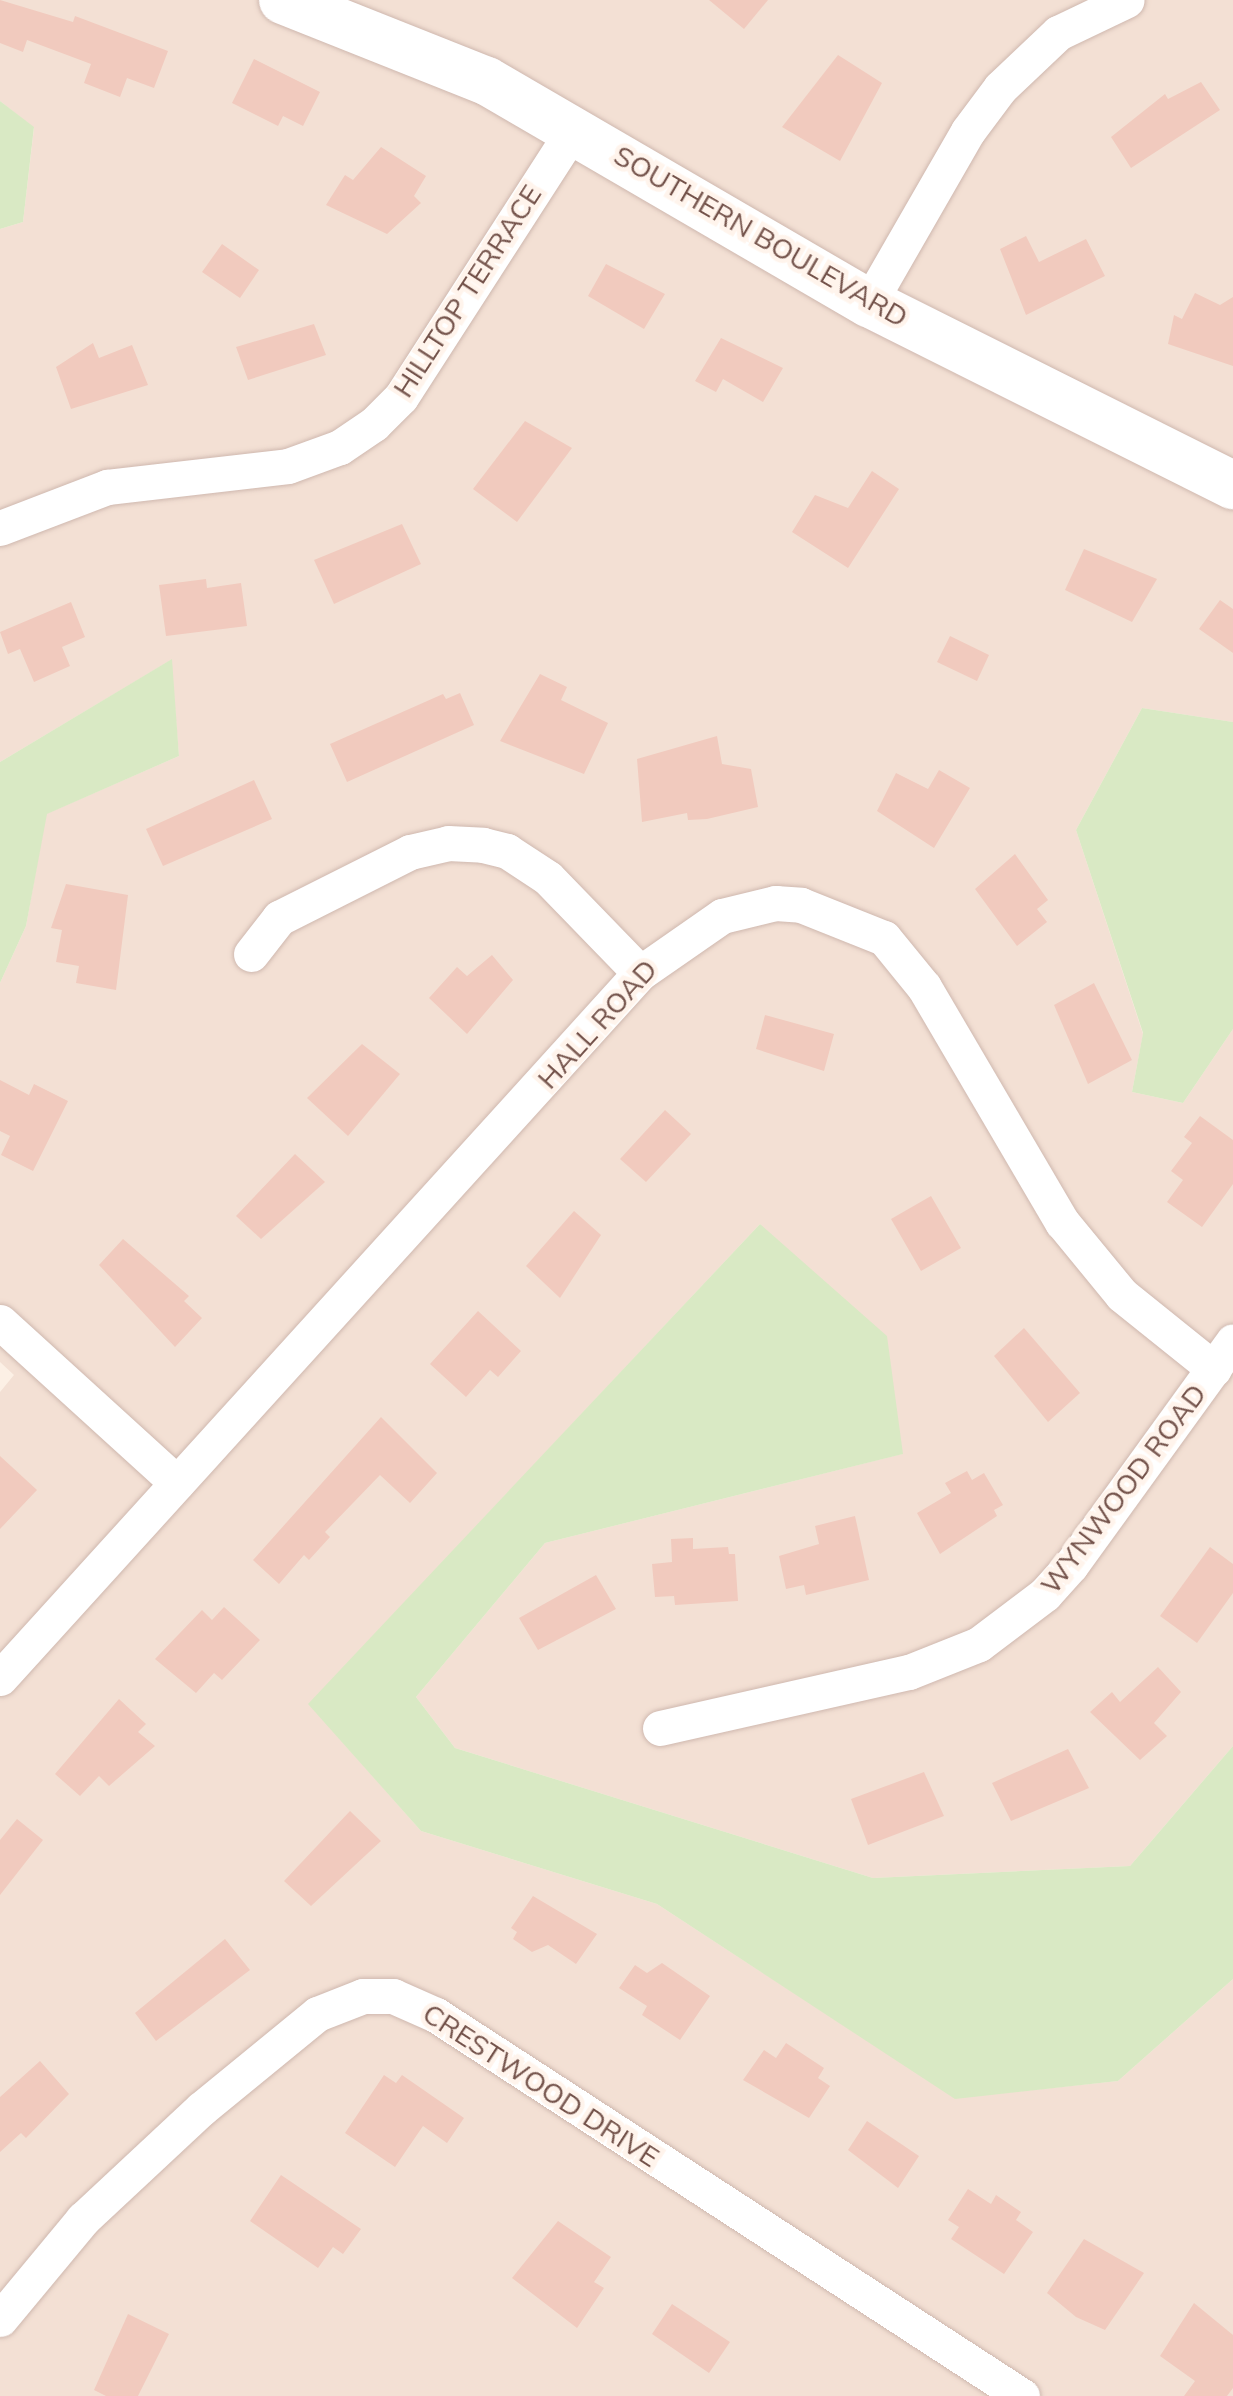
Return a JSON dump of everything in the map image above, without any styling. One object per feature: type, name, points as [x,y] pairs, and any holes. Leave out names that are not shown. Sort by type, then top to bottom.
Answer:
[{"type":"main road","name":"SOUTHERN BOULEVARD","points":[[283,0],[398,40],[575,127],[869,303],[1233,484]]},
{"type":"street","points":[[869,303],[968,131],[1000,88],[1058,34],[1127,0]]},
{"type":"street","name":"HILLTOP TERRACE","points":[[0,528],[107,488],[288,466],[340,447],[374,424],[401,397],[575,127]]},
{"type":"street","points":[[251,954],[279,918],[394,860],[448,843],[484,844],[507,851],[548,878],[640,972]]},
{"type":"street","name":"HALL ROAD","points":[[0,1678],[640,972],[722,916],[775,903],[827,911],[884,938],[924,987],[1062,1222],[1122,1295],[1223,1355]]},
{"type":"street","points":[[0,1322],[177,1483]]},
{"type":"street","name":"WYNWOOD ROAD","points":[[660,1728],[908,1672],[979,1644],[1058,1580],[1223,1355]]},
{"type":"street","name":"CRESTWOOD DRIVE","points":[[0,2319],[83,2220],[215,2097],[317,2014],[364,1996],[393,1996],[436,2015],[1022,2396]]},
{"type":"shaded area","points":[[0,0],[1233,0],[1233,722],[1142,708],[1076,830],[1143,1034],[1132,1092],[1183,1103],[1233,1029],[1233,1746],[1130,1866],[873,1878],[455,1748],[416,1697],[545,1543],[902,1454],[760,1224],[309,1704],[421,1831],[657,1904],[955,2098],[1118,2081],[1233,1979],[1233,2396],[0,2396],[0,1392],[14,1375],[0,1362],[0,983],[26,926],[46,814],[179,756],[171,660],[0,762],[0,229],[23,222],[34,128],[0,101]]},
{"type":"green space","points":[[0,101],[34,127],[23,222],[0,229]]},
{"type":"green space","points":[[172,659],[179,756],[47,814],[26,926],[0,983],[0,762]]},
{"type":"green space","points":[[1142,708],[1233,722],[1233,1029],[1183,1103],[1132,1092],[1143,1033],[1076,830]]},
{"type":"green space","points":[[760,1224],[887,1336],[903,1454],[545,1543],[416,1697],[455,1748],[873,1878],[1130,1866],[1233,1746],[1233,1979],[1118,2081],[955,2099],[657,1904],[421,1831],[308,1704]]},
{"type":"building","points":[[0,0],[73,22],[75,16],[168,51],[154,88],[127,78],[120,97],[84,83],[91,64],[27,40],[23,52],[0,43]]},
{"type":"building","points":[[709,0],[768,0],[744,29]]},
{"type":"building","points":[[838,55],[882,83],[840,161],[782,127]]},
{"type":"building","points":[[254,59],[320,92],[303,126],[283,116],[278,126],[232,103]]},
{"type":"building","points":[[1201,82],[1220,110],[1131,168],[1111,137],[1165,94],[1168,99]]},
{"type":"building","points":[[381,147],[426,176],[414,196],[421,203],[387,234],[326,205],[345,175],[353,180]]},
{"type":"building","points":[[1026,236],[1039,262],[1086,239],[1105,276],[1026,315],[1000,249]]},
{"type":"building","points":[[222,244],[259,270],[240,298],[202,272]]},
{"type":"building","points":[[606,264],[665,294],[644,329],[588,296]]},
{"type":"building","points":[[1195,293],[1220,305],[1233,297],[1233,366],[1168,344],[1174,315],[1182,319]]},
{"type":"building","points":[[314,324],[326,355],[248,380],[236,347]]},
{"type":"building","points":[[721,338],[783,368],[763,402],[723,379],[716,392],[695,381]]},
{"type":"building","points":[[93,343],[99,358],[132,345],[148,385],[71,409],[56,367]]},
{"type":"building","points":[[525,421],[572,448],[517,522],[473,489]]},
{"type":"building","points":[[872,471],[899,489],[848,568],[792,532],[815,495],[848,508]]},
{"type":"building","points":[[402,524],[421,564],[334,604],[314,560]]},
{"type":"building","points":[[1084,549],[1157,579],[1132,622],[1065,590]]},
{"type":"building","points":[[206,579],[207,588],[241,583],[247,626],[166,636],[159,585]]},
{"type":"building","points":[[1220,600],[1233,609],[1233,653],[1199,629]]},
{"type":"building","points":[[71,602],[85,637],[62,647],[70,666],[34,682],[20,649],[8,654],[0,632]]},
{"type":"building","points":[[950,636],[989,655],[977,681],[937,662]]},
{"type":"building","points":[[540,674],[567,687],[561,700],[608,723],[584,774],[500,741]]},
{"type":"building","points":[[460,693],[474,725],[347,782],[330,744],[443,694],[446,699]]},
{"type":"building","points":[[717,736],[722,764],[751,769],[758,807],[707,819],[688,820],[687,813],[642,822],[637,759]]},
{"type":"building","points":[[939,770],[970,788],[934,848],[877,811],[896,773],[928,789]]},
{"type":"building","points":[[254,780],[272,819],[163,866],[146,829]]},
{"type":"building","points":[[1015,854],[1048,900],[1037,909],[1047,922],[1017,946],[975,889]]},
{"type":"building","points":[[66,884],[128,895],[116,990],[76,983],[79,966],[56,962],[62,930],[51,928]]},
{"type":"building","points":[[492,955],[513,980],[467,1034],[429,998],[457,967],[467,976]]},
{"type":"building","points":[[1094,983],[1132,1060],[1088,1084],[1054,1005]]},
{"type":"building","points":[[765,1015],[834,1034],[824,1071],[756,1049]]},
{"type":"building","points":[[362,1044],[400,1074],[348,1136],[307,1098]]},
{"type":"building","points":[[0,1080],[29,1095],[34,1084],[68,1101],[33,1171],[1,1155],[10,1136],[0,1131]]},
{"type":"building","points":[[665,1110],[691,1134],[646,1182],[620,1159]]},
{"type":"building","points":[[1200,1116],[1233,1140],[1233,1184],[1202,1227],[1167,1202],[1183,1180],[1171,1171],[1192,1143],[1184,1137]]},
{"type":"building","points":[[295,1154],[325,1182],[261,1239],[236,1216]]},
{"type":"building","points":[[931,1196],[961,1248],[921,1271],[891,1219]]},
{"type":"building","points":[[574,1211],[601,1235],[560,1298],[526,1266]]},
{"type":"building","points":[[123,1239],[189,1296],[184,1301],[202,1318],[175,1347],[99,1265]]},
{"type":"building","points":[[478,1311],[521,1351],[498,1377],[490,1370],[466,1397],[430,1364]]},
{"type":"building","points":[[1024,1328],[1080,1393],[1048,1422],[994,1356]]},
{"type":"building","points":[[381,1417],[437,1473],[410,1503],[380,1475],[325,1532],[330,1537],[309,1560],[304,1555],[279,1584],[253,1560]]},
{"type":"building","points":[[0,1456],[37,1490],[0,1529]]},
{"type":"building","points":[[967,1471],[972,1480],[984,1473],[1003,1505],[994,1510],[997,1516],[940,1554],[917,1513],[951,1493],[945,1483]]},
{"type":"building","points":[[855,1516],[869,1580],[806,1595],[804,1585],[786,1589],[779,1556],[819,1544],[815,1526]]},
{"type":"building","points":[[693,1538],[693,1549],[728,1547],[729,1554],[735,1554],[738,1601],[675,1605],[674,1596],[655,1597],[652,1564],[672,1562],[671,1539]]},
{"type":"building","points":[[1210,1547],[1233,1564],[1233,1593],[1197,1643],[1160,1616]]},
{"type":"building","points":[[596,1575],[616,1609],[538,1650],[519,1618]]},
{"type":"building","points":[[224,1607],[260,1640],[222,1680],[214,1673],[196,1693],[155,1659],[202,1610],[212,1620]]},
{"type":"building","points":[[1158,1667],[1181,1692],[1154,1723],[1167,1736],[1140,1760],[1090,1712],[1112,1692],[1120,1702]]},
{"type":"building","points":[[119,1699],[146,1724],[138,1732],[155,1746],[109,1786],[99,1776],[80,1796],[55,1774]]},
{"type":"building","points":[[1068,1749],[1089,1788],[1011,1821],[992,1783]]},
{"type":"building","points":[[924,1772],[944,1816],[868,1845],[851,1799]]},
{"type":"building","points":[[350,1811],[381,1841],[311,1906],[284,1881]]},
{"type":"building","points":[[17,1819],[43,1840],[0,1895],[0,1840]]},
{"type":"building","points":[[533,1896],[597,1934],[576,1964],[548,1945],[532,1952],[513,1939],[517,1932],[511,1928]]},
{"type":"building","points":[[225,1939],[250,1970],[156,2041],[135,2013]]},
{"type":"building","points":[[662,1963],[710,1996],[680,2040],[642,2015],[647,2006],[619,1988],[635,1965],[647,1973]]},
{"type":"building","points":[[786,2043],[824,2068],[818,2078],[830,2086],[809,2118],[743,2080],[764,2050],[776,2058]]},
{"type":"building","points":[[40,2061],[69,2094],[26,2138],[21,2133],[0,2152],[0,2097]]},
{"type":"building","points":[[384,2075],[396,2083],[402,2075],[464,2118],[447,2143],[423,2126],[395,2167],[345,2133]]},
{"type":"building","points":[[867,2121],[919,2156],[898,2188],[848,2150]]},
{"type":"building","points":[[281,2175],[361,2229],[343,2254],[333,2247],[318,2268],[250,2221]]},
{"type":"building","points":[[968,2189],[991,2204],[996,2195],[1021,2212],[1016,2220],[1033,2232],[1004,2274],[951,2239],[959,2227],[948,2220]]},
{"type":"building","points":[[558,2221],[611,2257],[594,2282],[604,2288],[577,2328],[512,2278]]},
{"type":"building","points":[[1084,2239],[1144,2273],[1105,2330],[1076,2317],[1047,2293]]},
{"type":"building","points":[[1194,2303],[1233,2335],[1233,2388],[1227,2396],[1184,2396],[1195,2381],[1160,2356]]},
{"type":"building","points":[[672,2304],[730,2342],[709,2373],[652,2334]]},
{"type":"building","points":[[128,2314],[169,2334],[138,2396],[106,2396],[94,2390]]}]
